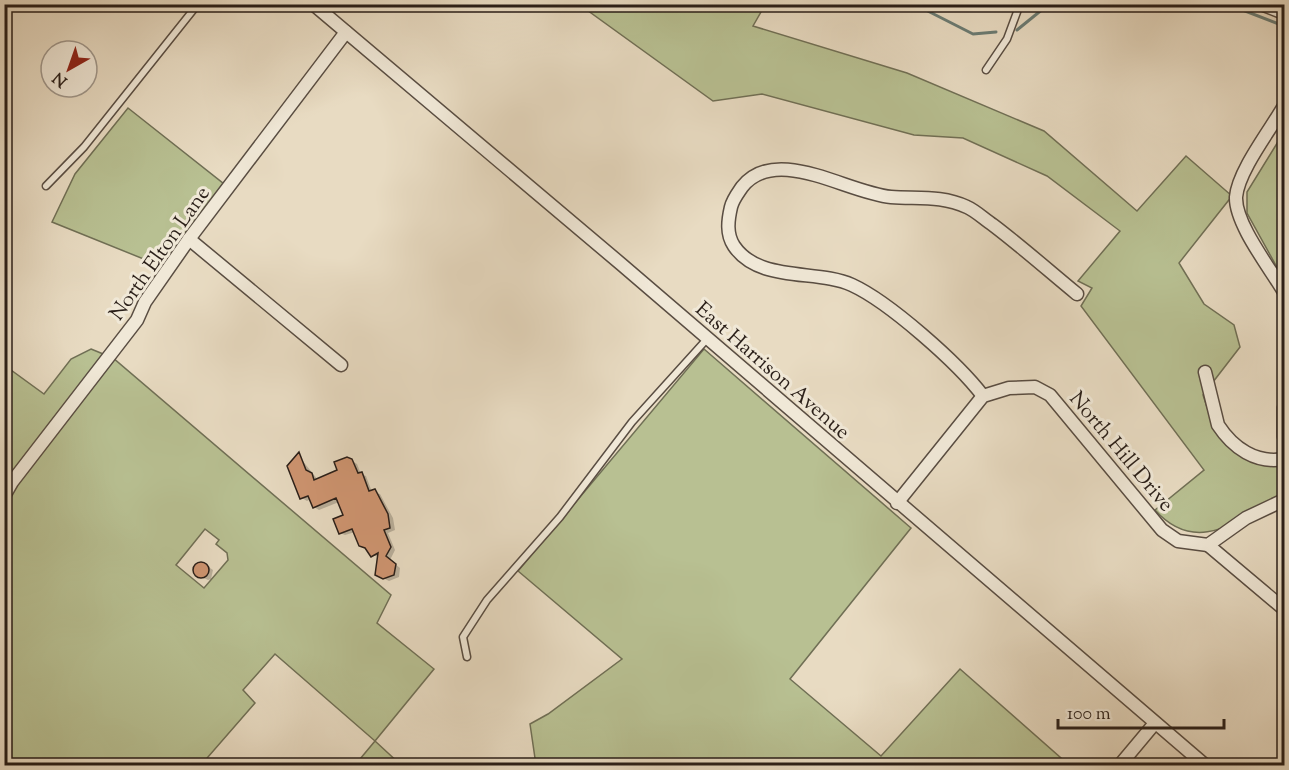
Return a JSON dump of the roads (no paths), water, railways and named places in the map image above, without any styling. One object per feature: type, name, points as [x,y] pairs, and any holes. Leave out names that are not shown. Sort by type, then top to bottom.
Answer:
[{"type":"street","name":"East Harrison Avenue","points":[[313,4],[1206,765]]},
{"type":"street","points":[[1261,4],[1284,13]]},
{"type":"street","name":"North Elton Lane","points":[[4,496],[12,482],[137,320],[145,302],[189,239],[346,33]]},
{"type":"street","points":[[1284,106],[1246,171],[1238,187],[1236,199],[1243,224],[1284,292]]},
{"type":"street","points":[[897,503],[983,396],[973,382],[937,348],[873,296],[850,284],[775,270],[755,263],[735,248],[730,239],[728,224],[732,203],[748,180],[762,170],[780,168],[870,193],[891,197],[923,196],[968,207],[1077,294]]},
{"type":"street","points":[[189,239],[341,365]]},
{"type":"street","points":[[1205,372],[1218,425],[1222,432],[1251,456],[1270,461],[1284,459]]},
{"type":"street","name":"North Hill Drive","points":[[983,396],[1009,388],[1035,387],[1050,395],[1162,530],[1178,541],[1208,545]]},
{"type":"street","points":[[1284,407],[1284,437]]},
{"type":"street","points":[[1284,500],[1246,518],[1208,545],[1284,609]]},
{"type":"street","points":[[1119,765],[1155,723]]},
{"type":"lane","points":[[46,186],[84,147],[198,4]]},
{"type":"lane","points":[[986,70],[1007,39],[1020,4]]},
{"type":"lane","points":[[467,657],[463,637],[487,600],[560,517],[632,422],[707,339]]},
{"type":"waterway","points":[[914,4],[973,34],[996,32]]},
{"type":"waterway","points":[[1017,30],[1049,4]]},
{"type":"waterway","points":[[1227,4],[1284,26]]}]
